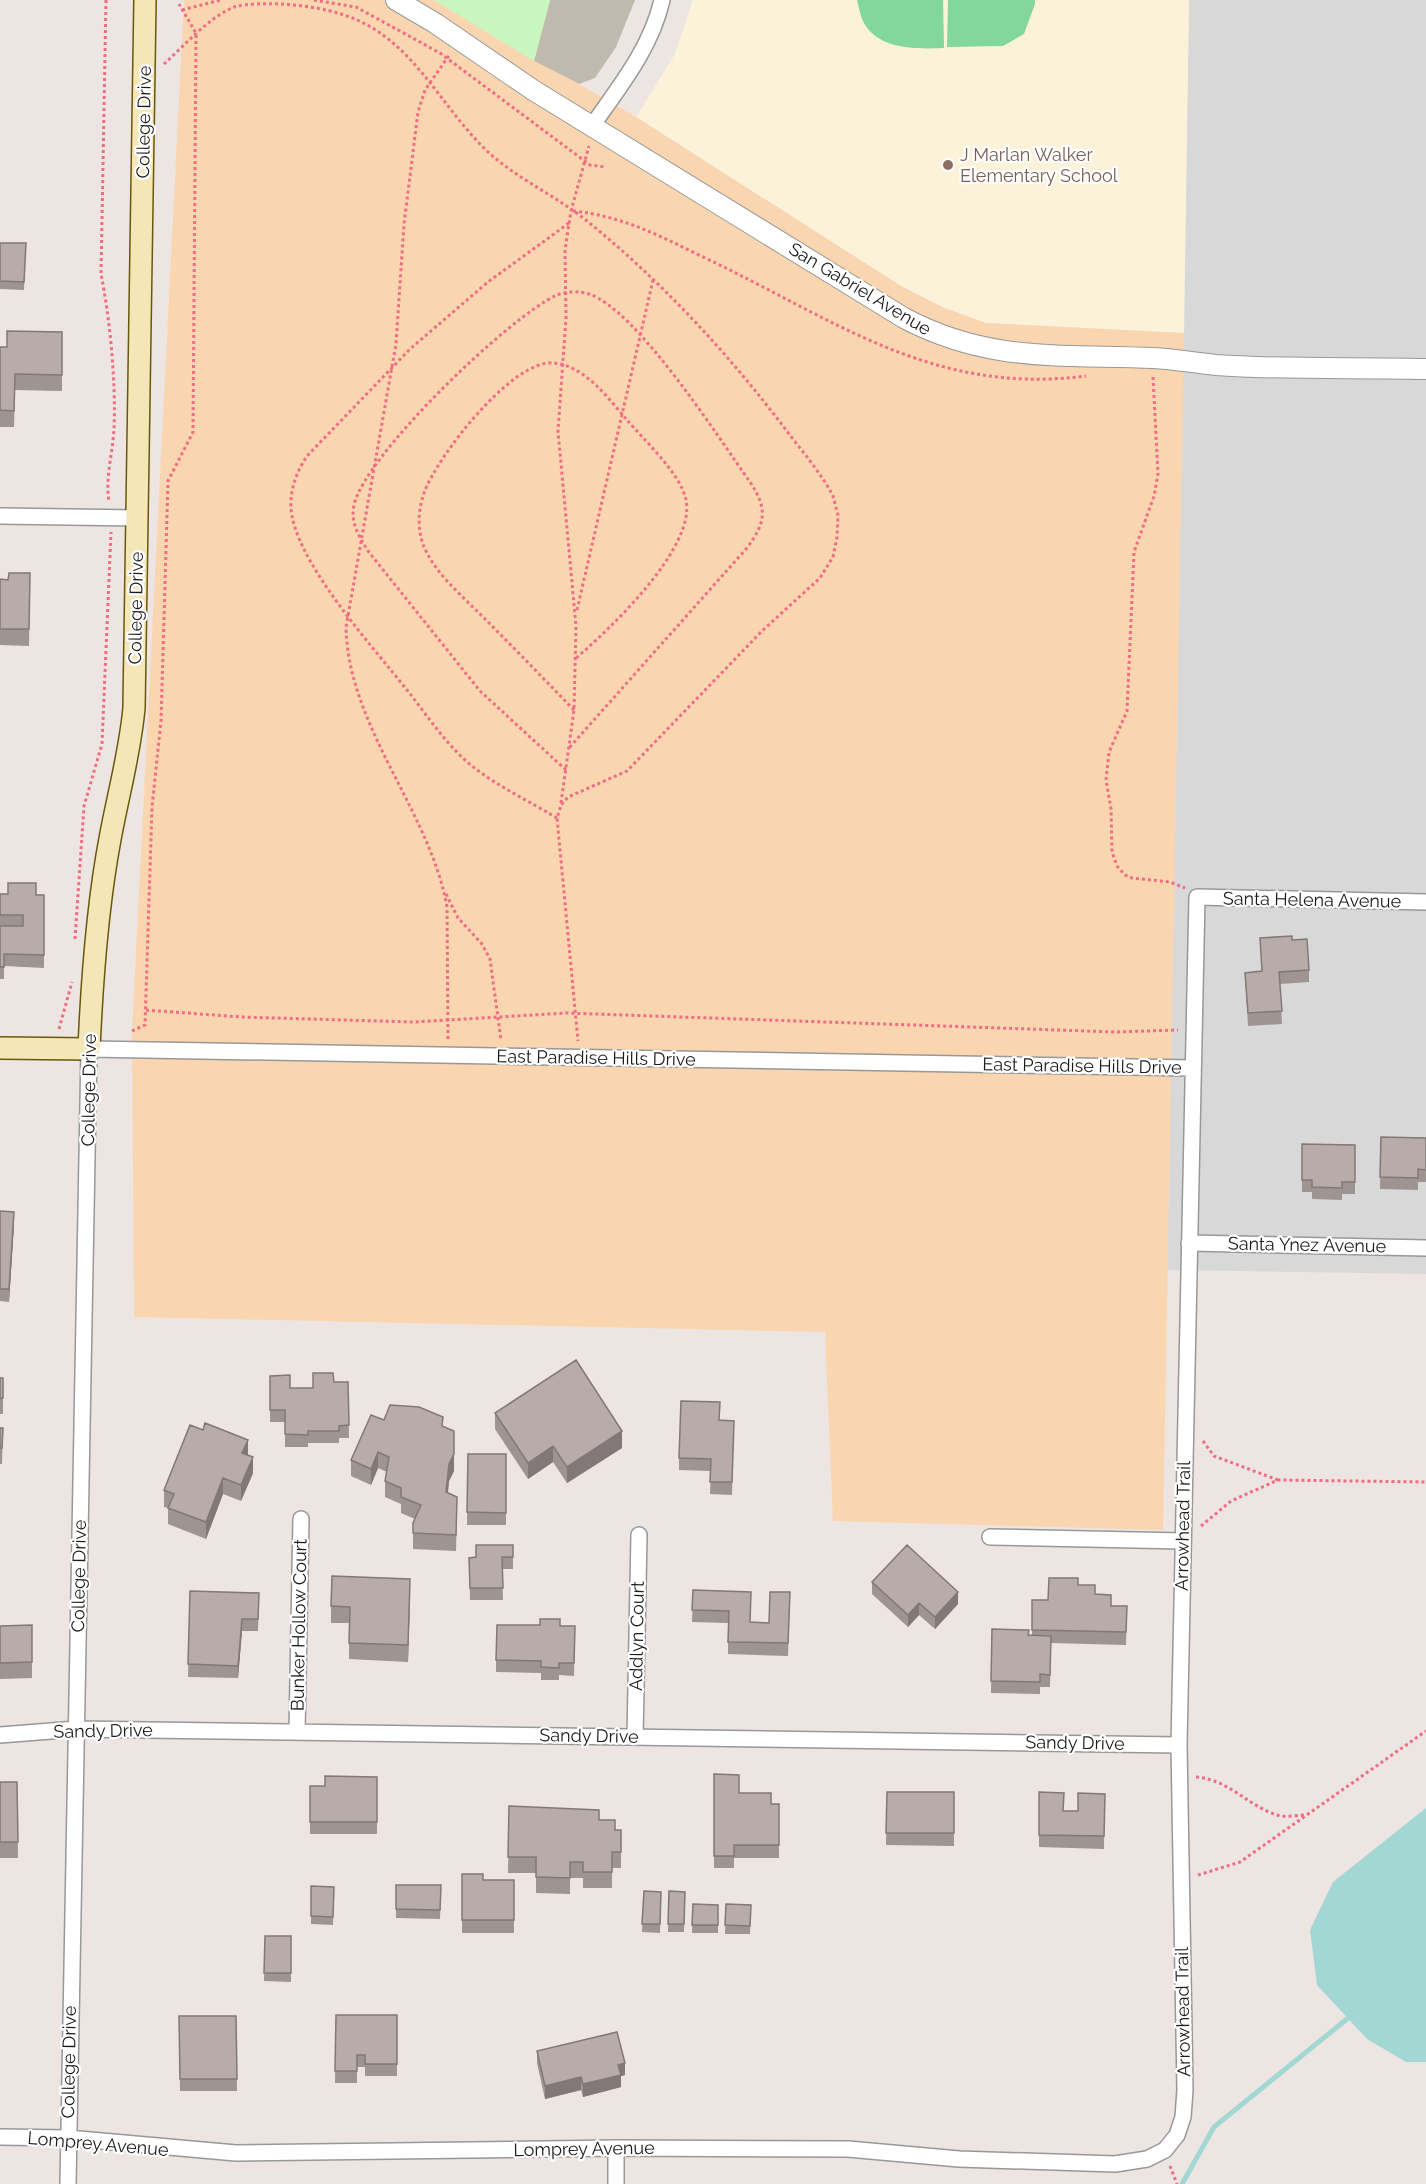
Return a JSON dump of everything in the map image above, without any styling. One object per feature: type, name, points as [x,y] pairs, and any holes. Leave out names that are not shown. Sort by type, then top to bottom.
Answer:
[{"type":"main road","name":"College Drive","points":[[89,1049],[92,980],[105,870],[131,740],[138,518],[145,0]]},
{"type":"main road","name":"East Paradise Hills Drive","points":[[0,1048],[89,1049]]},
{"type":"street","name":"San Gabriel Avenue","points":[[396,0],[533,90],[930,332],[984,349],[1021,354],[1152,358],[1217,365],[1426,369]]},
{"type":"street","points":[[592,126],[636,64],[652,31],[662,0]]},
{"type":"street","points":[[0,516],[138,518]]},
{"type":"street","name":"Santa Helena Avenue","points":[[1197,897],[1426,902]]},
{"type":"street","name":"Arrowhead Trail","points":[[1164,2150],[1177,2135],[1183,2117],[1185,2090],[1179,1744],[1197,897]]},
{"type":"street","name":"East Paradise Hills Drive","points":[[89,1049],[1193,1068]]},
{"type":"street","name":"College Drive","points":[[68,2184],[89,1049]]},
{"type":"street","name":"Santa Ynez Avenue","points":[[1189,1243],[1426,1248]]},
{"type":"street","name":"Bunker Hollow Court","points":[[297,1732],[302,1519]]},
{"type":"street","name":"Addlyn Court","points":[[635,1737],[639,1535]]},
{"type":"street","points":[[990,1538],[1183,1541]]},
{"type":"street","name":"Sandy Drive","points":[[0,1736],[76,1729],[1179,1744]]},
{"type":"street","name":"Lomprey Avenue","points":[[0,2137],[68,2138],[236,2153],[616,2148],[856,2150],[959,2159],[1115,2164],[1147,2159],[1164,2150]]},
{"type":"street","points":[[616,2148],[616,2184]]},
{"type":"path","points":[[182,10],[221,0]]},
{"type":"path","points":[[314,0],[356,7],[447,58],[585,162],[605,167]]},
{"type":"path","points":[[145,81],[195,36],[226,12],[245,3],[314,7],[353,18],[378,30],[406,52],[485,149],[517,176],[571,211],[653,279],[692,316],[751,384],[827,485],[836,506],[837,537],[833,557],[820,578],[762,630],[627,771],[577,792],[561,805]]},
{"type":"path","points":[[132,1031],[145,1025],[146,1010],[152,807],[161,721],[168,481],[193,432],[195,36],[178,4]]},
{"type":"path","points":[[460,40],[430,81],[421,99],[404,224],[400,315],[347,615],[348,654],[356,684],[377,736],[435,861],[444,889],[458,918],[487,951],[493,967],[503,1056]]},
{"type":"path","points":[[580,1057],[557,819],[574,710],[576,614],[558,431],[566,293],[565,250],[571,211],[585,162],[592,126]]},
{"type":"path","points":[[571,211],[608,215],[640,226],[725,267],[859,338],[927,363],[1007,380],[1091,376]]},
{"type":"path","points":[[557,819],[468,763],[443,736],[347,615],[301,542],[292,518],[291,497],[296,477],[307,456],[392,366],[488,282],[569,224]]},
{"type":"path","points":[[576,614],[653,279]]},
{"type":"path","points":[[566,770],[480,691],[360,538],[353,523],[353,508],[361,488],[410,423],[483,350],[540,305],[566,293],[592,295],[621,315],[640,334],[759,495],[763,508],[762,522],[746,549],[569,748]]},
{"type":"path","points":[[1152,358],[1158,474],[1154,496],[1132,559],[1127,711],[1108,758],[1106,780],[1111,809],[1112,852],[1117,866],[1125,875],[1177,884],[1197,897]]},
{"type":"path","points":[[574,710],[444,577],[424,548],[419,522],[422,500],[429,480],[473,420],[501,391],[529,369],[542,363],[563,365],[592,382],[622,414],[680,484],[686,499],[686,515],[676,545],[653,578],[621,616],[575,659]]},
{"type":"path","points":[[444,889],[447,907],[448,1055]]},
{"type":"path","points":[[146,1010],[241,1017],[414,1022],[576,1014],[1104,1032],[1186,1029]]},
{"type":"path","points":[[1186,1418],[1214,1456],[1278,1480],[1426,1482]]},
{"type":"path","points":[[1183,1541],[1231,1501],[1278,1480]]},
{"type":"path","points":[[1180,1878],[1216,1871],[1240,1862],[1426,1731]]},
{"type":"path","points":[[1179,1775],[1222,1782],[1248,1801],[1279,1816],[1307,1815]]},
{"type":"shaded area","points":[[550,0],[635,0],[616,47],[595,78],[579,84],[534,61]]},
{"type":"shaded area","name":"J Marlan Walker Elementary School","points":[[693,0],[1189,0],[1184,333],[986,323],[942,307],[901,286],[636,117],[675,54]]},
{"type":"shaded area","points":[[1189,0],[1426,0],[1426,1274],[1167,1270]]},
{"type":"sand","points":[[184,0],[435,0],[534,61],[636,117],[901,286],[942,307],[986,323],[1184,333],[1163,1530],[833,1521],[825,1332],[134,1317],[132,1031]]},
{"type":"green space","points":[[434,0],[550,0],[534,61]]},
{"type":"green space","points":[[857,0],[943,0],[944,48],[911,48],[879,38],[864,23]]},
{"type":"green space","points":[[948,0],[1035,0],[1035,4],[1024,34],[1003,46],[947,47]]},
{"type":"water","points":[[1426,1808],[1426,2062],[1406,2062],[1367,2039],[1317,1985],[1310,1930],[1333,1882]]},
{"type":"building","points":[[0,243],[26,243],[24,282],[0,281]]},
{"type":"building","points":[[7,331],[62,332],[62,375],[15,374],[14,411],[0,410],[0,347],[7,347]]},
{"type":"building","points":[[9,573],[30,573],[29,629],[0,629],[0,579],[8,580]]},
{"type":"building","points":[[8,883],[36,883],[36,895],[44,895],[44,955],[4,954],[4,967],[0,967],[0,926],[23,926],[23,915],[0,915],[0,894],[8,894]]},
{"type":"building","points":[[1292,936],[1292,940],[1307,939],[1309,970],[1279,972],[1282,1011],[1248,1013],[1245,973],[1262,971],[1260,938]]},
{"type":"building","points":[[1381,1137],[1426,1138],[1426,1170],[1418,1169],[1418,1178],[1380,1177]]},
{"type":"building","points":[[1302,1144],[1355,1145],[1355,1182],[1342,1182],[1342,1188],[1312,1187],[1312,1180],[1302,1180]]},
{"type":"building","points":[[0,1211],[14,1212],[9,1289],[0,1289]]},
{"type":"building","points":[[576,1360],[622,1431],[567,1467],[553,1446],[528,1463],[495,1413]]},
{"type":"building","points":[[313,1373],[333,1373],[334,1382],[348,1382],[349,1425],[339,1426],[339,1431],[308,1431],[308,1435],[285,1434],[285,1410],[270,1410],[270,1376],[290,1375],[290,1388],[313,1388]]},
{"type":"building","points":[[0,1378],[3,1378],[3,1398],[0,1398]]},
{"type":"building","points":[[681,1401],[720,1402],[719,1420],[734,1421],[732,1482],[710,1482],[711,1459],[679,1458]]},
{"type":"building","points":[[390,1405],[419,1407],[443,1417],[442,1426],[454,1431],[454,1454],[449,1464],[446,1492],[457,1497],[456,1535],[413,1533],[413,1523],[421,1505],[401,1497],[401,1488],[385,1481],[389,1457],[378,1452],[371,1469],[351,1460],[371,1415],[384,1420]]},
{"type":"building","points":[[205,1423],[248,1440],[242,1453],[253,1457],[241,1485],[223,1478],[206,1522],[168,1508],[174,1494],[164,1490],[190,1425],[203,1430]]},
{"type":"building","points":[[0,1428],[3,1428],[2,1448],[0,1448]]},
{"type":"building","points":[[468,1454],[506,1454],[506,1513],[467,1512]]},
{"type":"building","points":[[476,1545],[513,1545],[513,1557],[502,1557],[503,1588],[470,1588],[469,1558],[476,1557]]},
{"type":"building","points":[[907,1545],[958,1592],[935,1617],[919,1603],[908,1615],[872,1582]]},
{"type":"building","points":[[332,1576],[410,1579],[408,1645],[349,1643],[350,1607],[331,1606]]},
{"type":"building","points":[[1049,1578],[1078,1578],[1078,1585],[1095,1585],[1095,1594],[1111,1595],[1111,1606],[1127,1606],[1126,1632],[1032,1630],[1032,1600],[1048,1600]]},
{"type":"building","points":[[693,1590],[751,1592],[750,1622],[769,1623],[770,1592],[790,1592],[788,1643],[728,1642],[729,1611],[692,1610]]},
{"type":"building","points":[[190,1591],[259,1593],[258,1619],[242,1619],[238,1666],[188,1664]]},
{"type":"building","points":[[540,1619],[560,1619],[560,1626],[575,1626],[574,1663],[559,1663],[559,1668],[541,1667],[541,1661],[496,1660],[497,1625],[540,1625]]},
{"type":"building","points":[[32,1625],[32,1662],[0,1663],[0,1626]]},
{"type":"building","points":[[992,1629],[1029,1630],[1028,1635],[1051,1636],[1050,1675],[1040,1674],[1040,1682],[991,1681]]},
{"type":"building","points":[[714,1774],[739,1775],[739,1793],[771,1793],[771,1804],[779,1804],[779,1845],[734,1845],[734,1856],[714,1856]]},
{"type":"building","points":[[325,1776],[377,1777],[377,1822],[310,1822],[310,1786],[325,1786]]},
{"type":"building","points":[[0,1782],[17,1782],[18,1842],[0,1842]]},
{"type":"building","points":[[887,1792],[954,1792],[954,1833],[886,1833]]},
{"type":"building","points":[[1039,1792],[1064,1793],[1063,1811],[1078,1811],[1078,1793],[1105,1794],[1104,1836],[1039,1835]]},
{"type":"building","points":[[509,1806],[599,1810],[599,1820],[615,1820],[615,1830],[621,1830],[621,1852],[612,1852],[612,1872],[583,1872],[583,1862],[570,1862],[570,1878],[536,1877],[536,1857],[508,1857]]},
{"type":"building","points":[[462,1874],[483,1874],[483,1880],[514,1880],[514,1920],[462,1920]]},
{"type":"building","points":[[396,1885],[441,1885],[440,1910],[396,1909]]},
{"type":"building","points":[[311,1886],[334,1887],[333,1917],[311,1916]]},
{"type":"building","points":[[644,1891],[661,1892],[660,1924],[642,1924]]},
{"type":"building","points":[[669,1891],[685,1892],[684,1924],[668,1924]]},
{"type":"building","points":[[693,1904],[718,1905],[718,1925],[692,1925]]},
{"type":"building","points":[[726,1904],[751,1905],[750,1926],[725,1925]]},
{"type":"building","points":[[265,1936],[291,1936],[291,1973],[264,1973]]},
{"type":"building","points":[[336,2015],[397,2015],[397,2064],[365,2064],[365,2055],[357,2055],[357,2071],[335,2071]]},
{"type":"building","points":[[179,2016],[236,2016],[237,2079],[180,2079]]},
{"type":"building","points":[[617,2032],[625,2063],[618,2065],[621,2075],[583,2084],[581,2077],[545,2086],[537,2051]]},
{"type":"waterway","points":[[1182,2184],[1214,2127],[1353,2014]]},
{"type":"place","name":"J Marlan Walker Elementary School","points":[[948,165]]}]
